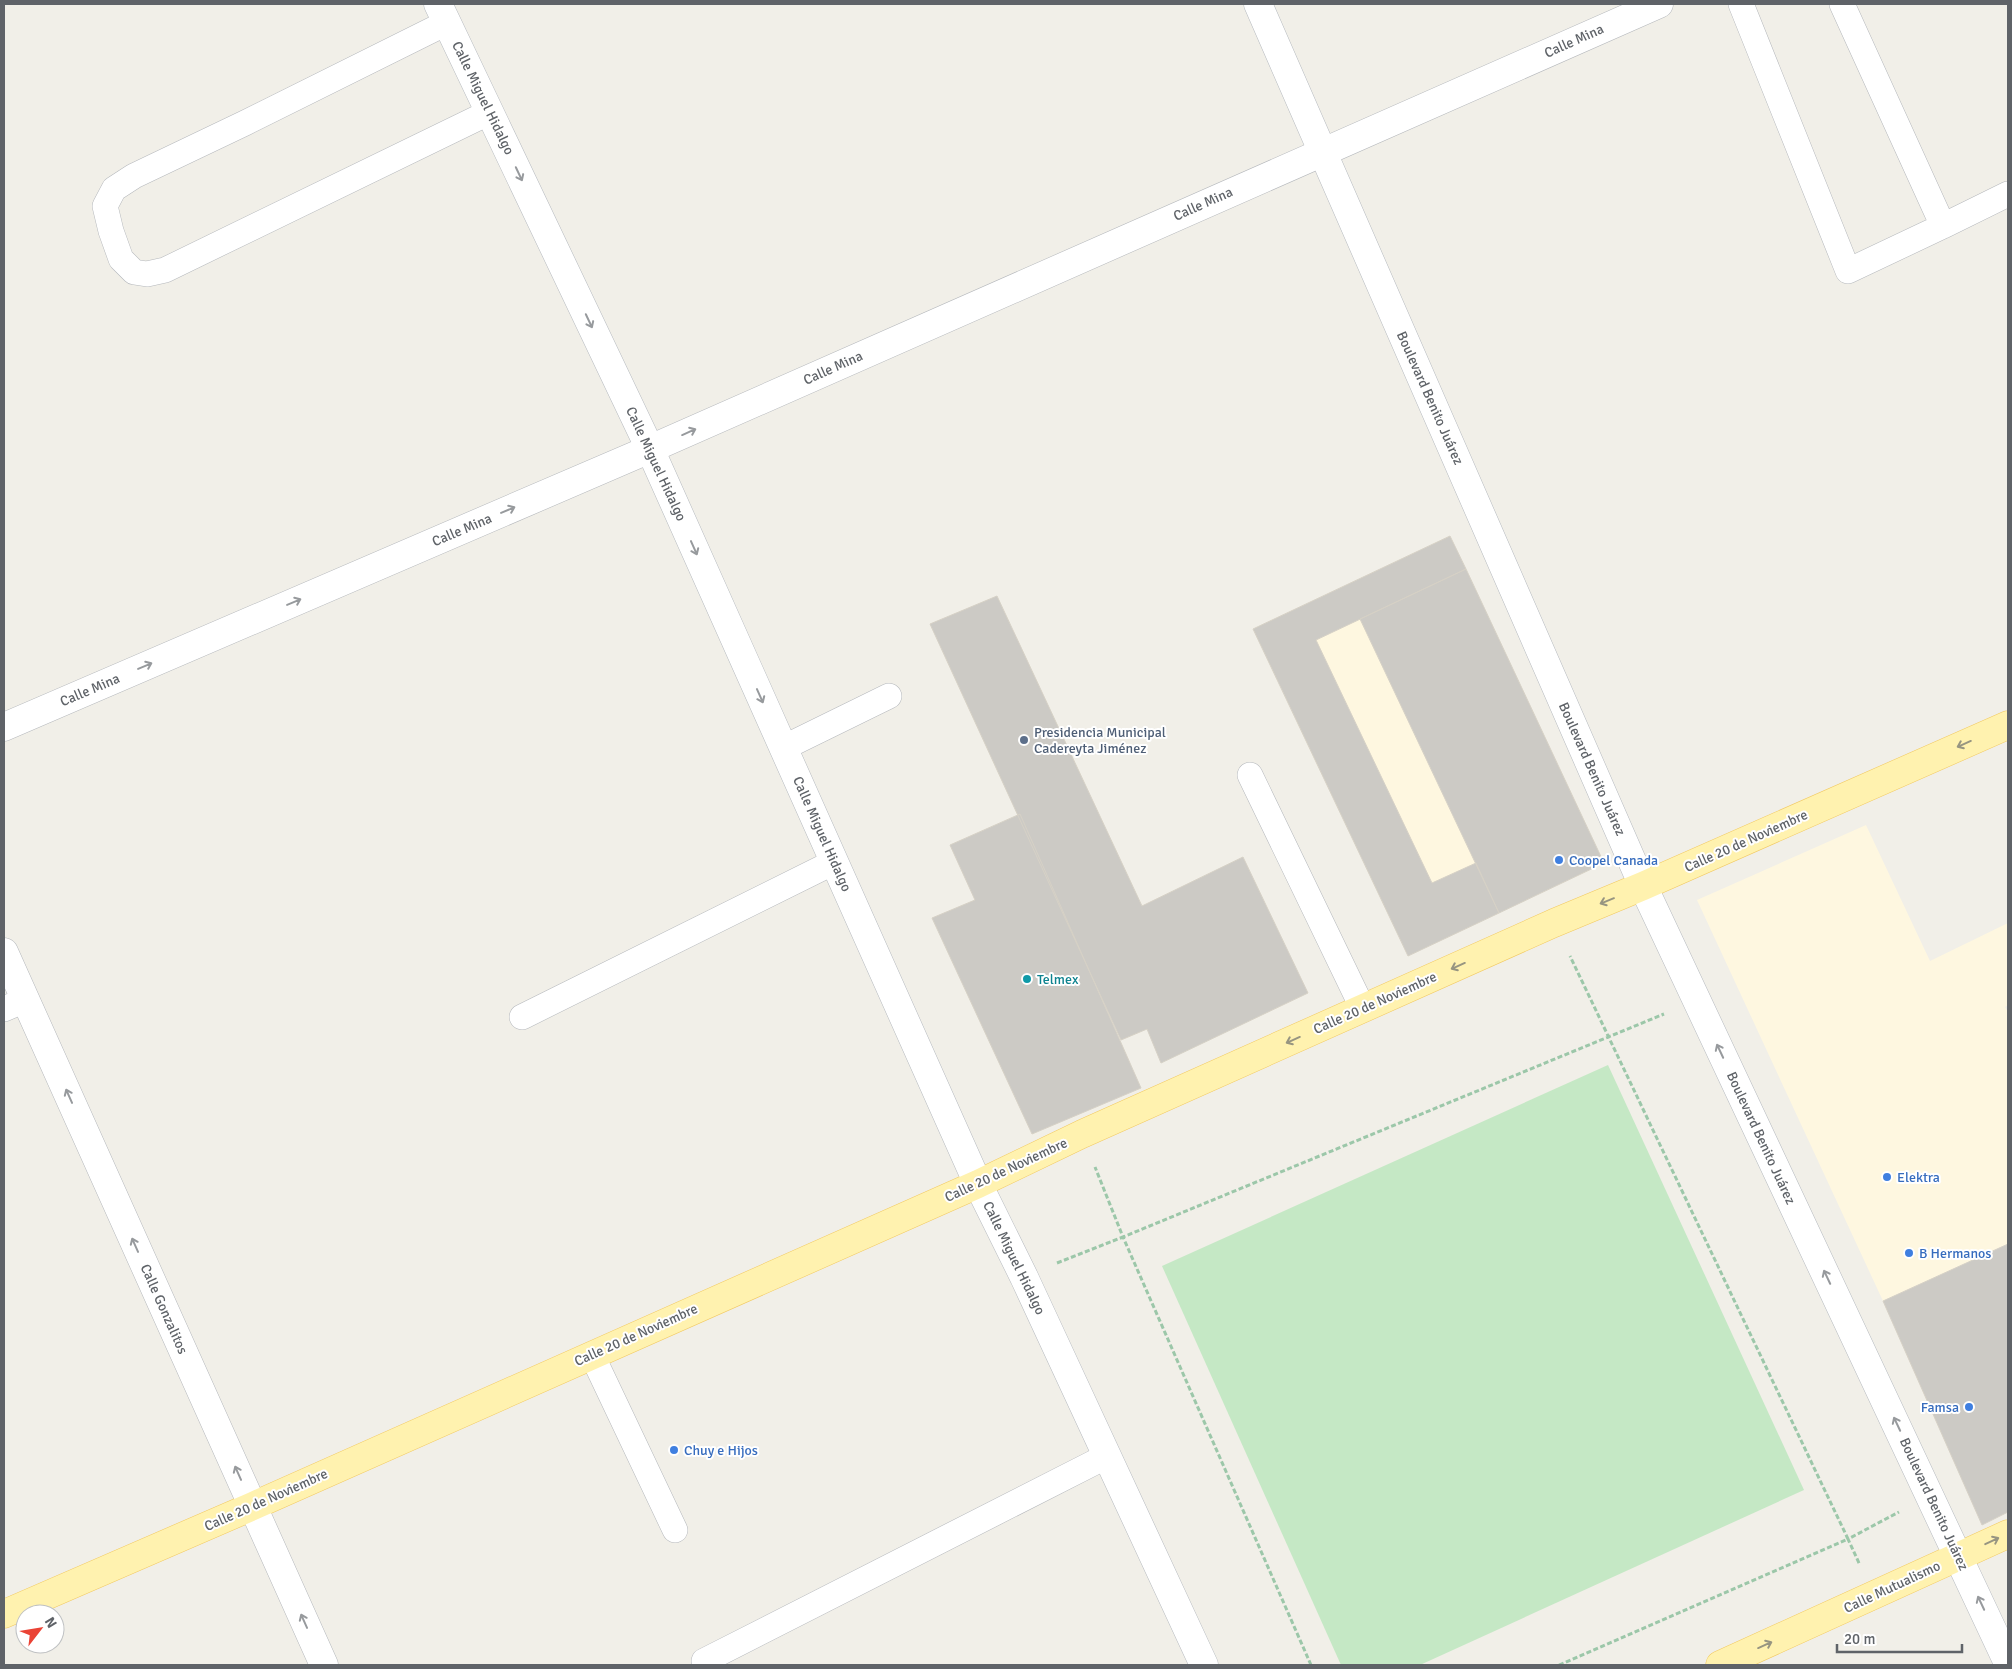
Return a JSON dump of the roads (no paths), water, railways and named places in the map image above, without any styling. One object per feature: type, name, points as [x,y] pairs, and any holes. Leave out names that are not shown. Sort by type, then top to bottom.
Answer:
[{"type":"main road","name":"Calle 20 de Noviembre","points":[[4,1614],[253,1506],[978,1184],[1082,1134],[1554,923],[1643,886],[2008,725]]},
{"type":"main road","name":"Calle Mutualismo","points":[[1733,1663],[2008,1534]]},
{"type":"street","name":"Boulevard Benito Juárez","points":[[1258,4],[1643,886],[1696,1002],[1960,1556],[2008,1663]]},
{"type":"street","name":"Calle Mina","points":[[4,727],[650,449],[1659,4]]},
{"type":"street","name":"Calle Miguel Hidalgo","points":[[442,13],[650,449],[978,1184],[1024,1277],[1204,1665]]},
{"type":"street","name":"Calle Gonzalitos","points":[[4,952],[14,1004],[253,1506],[324,1665]]},
{"type":"lane","points":[[1741,4],[1848,271],[2008,194]]},
{"type":"lane","points":[[1842,4],[1942,226]]},
{"type":"lane","points":[[442,13],[245,123],[134,176],[114,189],[106,206],[111,231],[121,259],[134,272],[147,274],[165,270],[490,112]]},
{"type":"lane","points":[[784,748],[890,696]]},
{"type":"lane","points":[[1250,775],[1363,1008]]},
{"type":"lane","points":[[522,1017],[834,862]]},
{"type":"lane","points":[[592,1355],[675,1530]]},
{"type":"lane","points":[[704,1661],[1107,1456]]},
{"type":"place","name":"Presidencia Municipal Cadereyta Jiménez","points":[[1024,740]]},
{"type":"place","name":"Coopel Canada","points":[[1559,860]]},
{"type":"place","name":"Telmex","points":[[1027,979]]},
{"type":"place","name":"Elektra","points":[[1887,1177]]},
{"type":"place","name":"B Hermanos","points":[[1909,1253]]},
{"type":"place","name":"Famsa","points":[[1969,1407]]},
{"type":"place","name":"Chuy e Hijos","points":[[674,1450]]}]
